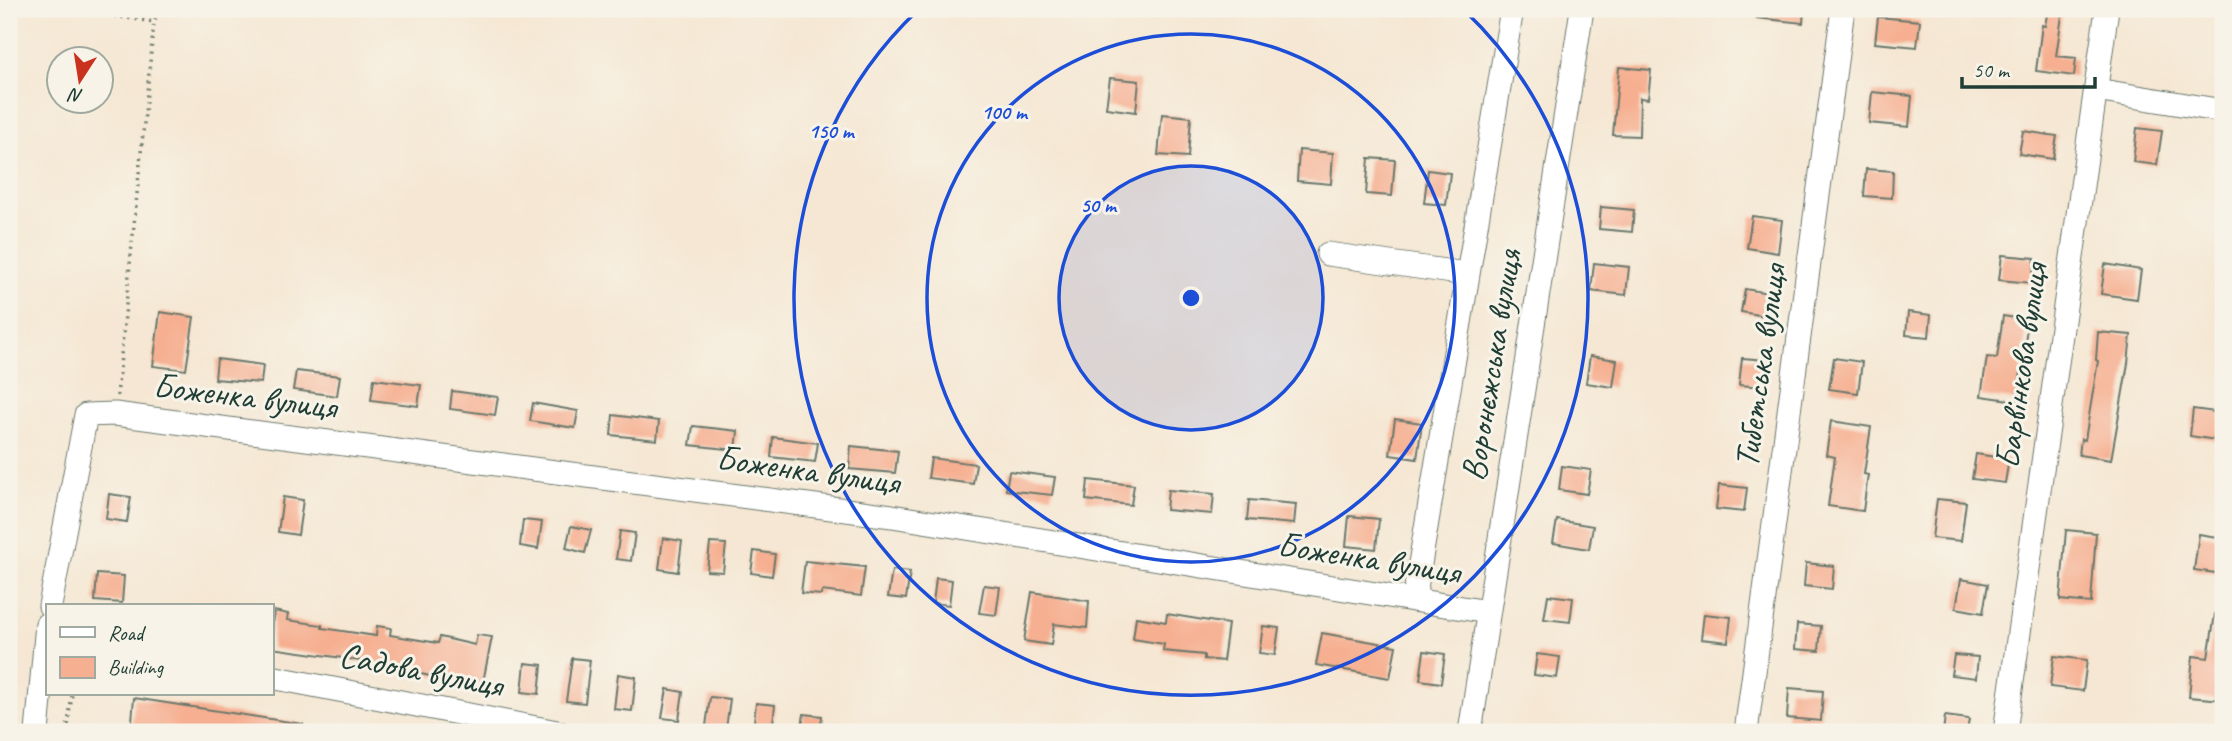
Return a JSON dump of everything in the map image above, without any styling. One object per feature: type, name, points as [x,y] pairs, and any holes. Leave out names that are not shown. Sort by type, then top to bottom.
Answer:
[{"type":"street","points":[[1414,600],[1512,9]]},
{"type":"street","name":"Воронєжська вулиця","points":[[1470,732],[1582,9]]},
{"type":"street","name":"Тибетська вулиця","points":[[1746,732],[1843,9]]},
{"type":"street","name":"Барвінкова вулиця","points":[[2005,732],[2107,9]]},
{"type":"street","points":[[2096,90],[2223,111]]},
{"type":"street","points":[[1328,254],[1466,274]]},
{"type":"street","points":[[51,604],[86,415],[115,414]]},
{"type":"street","name":"Боженка вулиця","points":[[115,414],[892,516],[1488,612]]},
{"type":"street","points":[[37,732],[46,640]]},
{"type":"street","name":"Садова вулиця","points":[[273,677],[496,726],[557,732]]},
{"type":"path","points":[[66,9],[154,22]]},
{"type":"path","points":[[115,414],[154,22],[160,9]]},
{"type":"path","points":[[67,732],[72,696]]},
{"type":"building","points":[[1758,9],[1804,9],[1803,23],[1757,18]]},
{"type":"building","points":[[2048,9],[2063,9],[2056,56],[2076,58],[2074,76],[2036,71],[2042,25],[2045,26]]},
{"type":"building","points":[[1878,17],[1920,21],[1917,47],[1875,43]]},
{"type":"building","points":[[1619,67],[1651,70],[1648,99],[1640,98],[1639,136],[1613,135]]},
{"type":"building","points":[[1110,78],[1139,81],[1136,112],[1106,108]]},
{"type":"building","points":[[1872,92],[1912,96],[1909,127],[1869,123]]},
{"type":"building","points":[[1162,114],[1191,117],[1188,157],[1158,155]]},
{"type":"building","points":[[2137,128],[2162,131],[2157,165],[2133,162]]},
{"type":"building","points":[[2023,131],[2057,136],[2053,159],[2019,154]]},
{"type":"building","points":[[1299,150],[1333,153],[1331,184],[1297,181]]},
{"type":"building","points":[[1369,158],[1395,160],[1392,196],[1366,194]]},
{"type":"building","points":[[1866,169],[1893,171],[1892,198],[1864,196]]},
{"type":"building","points":[[1428,170],[1450,173],[1446,205],[1424,203]]},
{"type":"building","points":[[1601,207],[1634,210],[1632,232],[1599,229]]},
{"type":"building","points":[[1752,216],[1782,220],[1778,253],[1747,248]]},
{"type":"building","points":[[2002,255],[2035,258],[2032,283],[1999,280]]},
{"type":"building","points":[[1594,263],[1629,267],[1626,295],[1591,291]]},
{"type":"building","points":[[2105,264],[2141,270],[2137,299],[2101,294]]},
{"type":"building","points":[[1745,289],[1775,294],[1771,317],[1741,312]]},
{"type":"building","points":[[160,312],[194,317],[186,370],[153,366]]},
{"type":"building","points":[[1908,312],[1931,315],[1929,337],[1906,335]]},
{"type":"building","points":[[2003,316],[2028,320],[2017,401],[1981,396],[1987,357],[1997,358]]},
{"type":"building","points":[[2098,332],[2131,335],[2111,460],[2079,455],[2081,439],[2085,440],[2098,361]]},
{"type":"building","points":[[1590,356],[1617,360],[1613,387],[1586,383]]},
{"type":"building","points":[[1742,358],[1767,360],[1764,387],[1739,385]]},
{"type":"building","points":[[1834,358],[1862,362],[1858,393],[1829,389]]},
{"type":"building","points":[[217,359],[263,365],[261,383],[215,379]]},
{"type":"building","points":[[296,371],[340,376],[337,396],[293,390]]},
{"type":"building","points":[[374,379],[421,385],[418,406],[371,400]]},
{"type":"building","points":[[452,391],[498,397],[495,415],[450,409]]},
{"type":"building","points":[[533,403],[578,411],[575,428],[530,421]]},
{"type":"building","points":[[2193,409],[2223,413],[2222,441],[2190,436]]},
{"type":"building","points":[[613,415],[659,421],[657,440],[611,435]]},
{"type":"building","points":[[1395,419],[1422,423],[1417,459],[1390,455]]},
{"type":"building","points":[[1831,421],[1871,427],[1864,474],[1868,475],[1863,511],[1828,506],[1835,457],[1826,455]]},
{"type":"building","points":[[693,426],[738,431],[736,450],[690,445]]},
{"type":"building","points":[[773,437],[818,443],[815,462],[771,457]]},
{"type":"building","points":[[851,446],[898,451],[895,473],[849,469]]},
{"type":"building","points":[[1976,454],[2009,459],[2005,483],[1972,479]]},
{"type":"building","points":[[931,458],[976,464],[973,484],[928,478]]},
{"type":"building","points":[[1562,466],[1591,470],[1587,494],[1559,490]]},
{"type":"building","points":[[1009,471],[1055,477],[1052,495],[1006,490]]},
{"type":"building","points":[[1088,480],[1134,485],[1131,505],[1086,500]]},
{"type":"building","points":[[1719,485],[1747,488],[1744,512],[1716,509]]},
{"type":"building","points":[[1168,490],[1214,494],[1212,514],[1166,510]]},
{"type":"building","points":[[109,494],[131,497],[127,522],[106,519]]},
{"type":"building","points":[[283,497],[303,500],[298,535],[278,532]]},
{"type":"building","points":[[1937,499],[1966,502],[1961,541],[1932,538]]},
{"type":"building","points":[[1249,500],[1296,504],[1294,524],[1247,520]]},
{"type":"building","points":[[1349,516],[1379,519],[1376,549],[1346,546]]},
{"type":"building","points":[[523,520],[542,522],[538,549],[520,546]]},
{"type":"building","points":[[1557,520],[1593,526],[1589,549],[1553,543]]},
{"type":"building","points":[[571,526],[591,530],[585,553],[566,548]]},
{"type":"building","points":[[2066,530],[2096,533],[2091,603],[2060,600]]},
{"type":"building","points":[[620,531],[635,533],[631,561],[616,559]]},
{"type":"building","points":[[2199,534],[2223,538],[2223,574],[2194,570]]},
{"type":"building","points":[[663,538],[682,541],[678,572],[659,569]]},
{"type":"building","points":[[710,543],[726,544],[723,572],[707,571]]},
{"type":"building","points":[[754,551],[775,554],[772,576],[751,573]]},
{"type":"building","points":[[805,561],[865,567],[861,596],[822,591],[821,595],[801,593]]},
{"type":"building","points":[[1806,563],[1834,566],[1832,589],[1804,586]]},
{"type":"building","points":[[892,570],[910,572],[906,599],[888,597]]},
{"type":"building","points":[[97,574],[124,576],[122,603],[95,601]]},
{"type":"building","points":[[936,578],[952,580],[949,605],[933,603]]},
{"type":"building","points":[[1961,579],[1988,584],[1983,613],[1956,608]]},
{"type":"building","points":[[984,585],[1000,587],[996,615],[979,613]]},
{"type":"building","points":[[1032,592],[1089,601],[1087,628],[1054,624],[1051,645],[1024,641]]},
{"type":"building","points":[[1548,595],[1573,598],[1570,622],[1544,619]]},
{"type":"building","points":[[274,611],[288,614],[287,620],[376,636],[377,626],[391,628],[390,635],[438,643],[440,637],[475,645],[477,635],[492,637],[482,687],[350,659],[273,648]]},
{"type":"building","points":[[1167,614],[1228,624],[1223,661],[1204,659],[1204,655],[1163,651],[1164,644],[1133,639],[1136,617],[1166,622]]},
{"type":"building","points":[[1704,614],[1731,617],[1728,642],[1701,639]]},
{"type":"building","points":[[2215,614],[2223,615],[2223,700],[2189,697],[2193,656],[2208,658]]},
{"type":"building","points":[[1797,624],[1821,626],[1819,651],[1795,649]]},
{"type":"building","points":[[1263,626],[1279,628],[1275,655],[1259,653]]},
{"type":"building","points":[[1322,633],[1396,646],[1390,678],[1316,665]]},
{"type":"building","points":[[1424,651],[1445,654],[1441,683],[1420,680]]},
{"type":"building","points":[[1537,654],[1560,657],[1557,678],[1534,675]]},
{"type":"building","points":[[1954,655],[1978,657],[1976,678],[1951,675]]},
{"type":"building","points":[[2054,656],[2087,660],[2083,691],[2050,687]]},
{"type":"building","points":[[572,658],[590,660],[585,703],[566,701]]},
{"type":"building","points":[[525,663],[542,665],[539,694],[522,692]]},
{"type":"building","points":[[618,674],[636,677],[632,711],[614,709]]},
{"type":"building","points":[[1789,688],[1823,691],[1821,721],[1787,718]]},
{"type":"building","points":[[667,689],[683,692],[679,720],[662,718]]},
{"type":"building","points":[[710,697],[730,699],[726,729],[706,726]]},
{"type":"building","points":[[134,698],[303,724],[302,732],[131,732]]},
{"type":"building","points":[[756,703],[775,705],[772,732],[753,732]]},
{"type":"building","points":[[804,714],[822,716],[820,732],[801,732]]},
{"type":"building","points":[[1945,716],[1969,719],[1967,732],[1943,732]]}]
